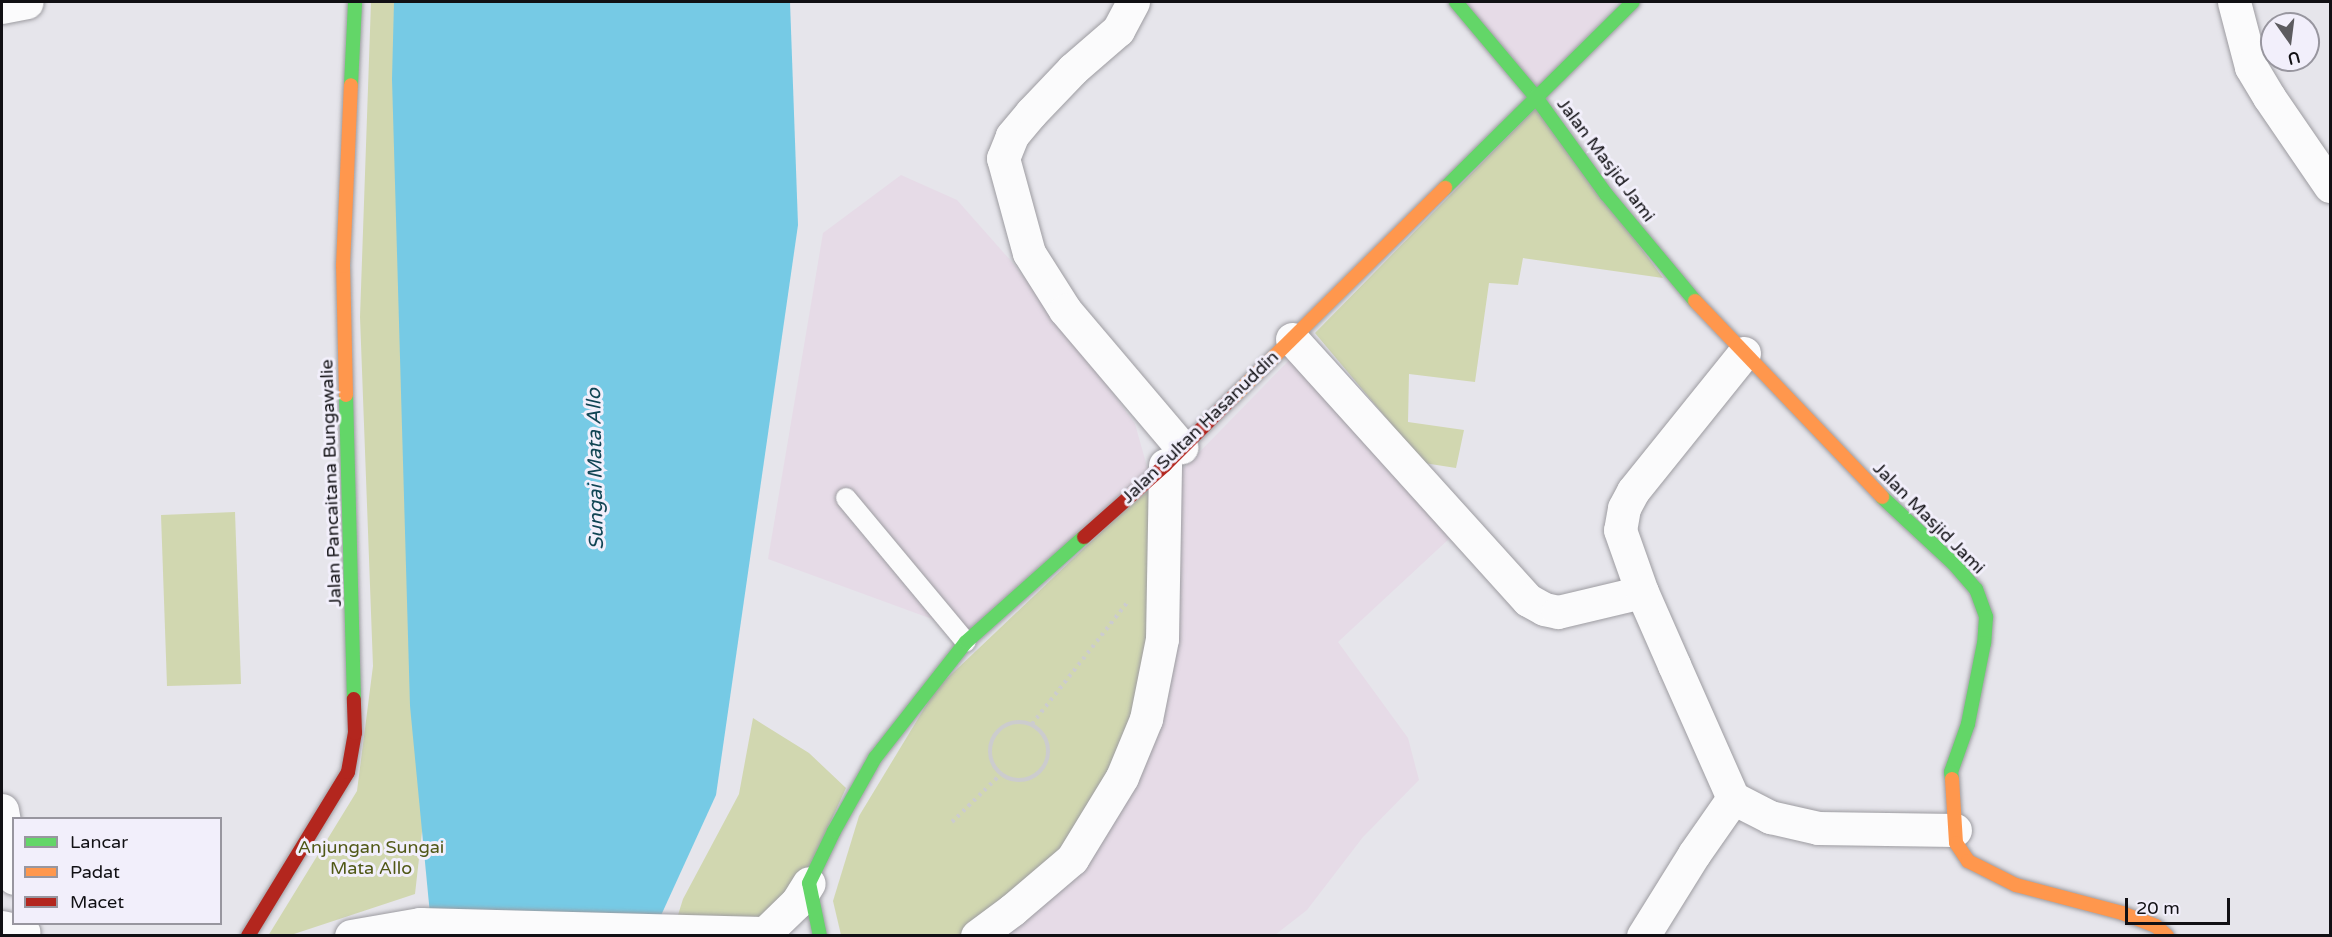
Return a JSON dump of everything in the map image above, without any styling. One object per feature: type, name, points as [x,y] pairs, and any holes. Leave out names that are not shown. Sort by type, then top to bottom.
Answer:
[{"type":"main road","name":"Jalan Pancaitana Bungawalie","points":[[248,936],[348,772],[355,733],[343,266],[355,2]]},
{"type":"main road","name":"Jalan Masjid Jami","points":[[1456,2],[1535,96],[1613,203],[1688,294],[1860,476],[1953,562],[1976,589],[1986,617],[1984,643],[1968,724],[1950,772],[1956,843],[1968,861],[1996,876],[2027,888],[2122,913],[2156,926],[2167,936]]},
{"type":"main road","name":"Jalan Sultan Hasanuddin","points":[[809,883],[834,831],[874,758],[966,642],[1173,456],[1535,96],[1633,2]]},
{"type":"main road","points":[[809,883],[820,936]]},
{"type":"street","points":[[2,7],[27,2]]},
{"type":"street","points":[[977,936],[1012,910],[1072,859],[1122,777],[1146,719],[1162,639],[1161,579],[1173,456],[1065,310],[1029,253],[1003,158],[1012,136],[1031,113],[1073,69],[1118,30],[1131,2]]},
{"type":"street","points":[[2234,2],[2251,67],[2269,98],[2331,186]]},
{"type":"street","points":[[1292,339],[1528,600],[1544,609],[1558,612],[1642,592]]},
{"type":"street","points":[[1744,353],[1634,491],[1624,508],[1620,530],[1642,592],[1733,798],[1770,817],[1818,828],[1955,830]]},
{"type":"street","points":[[1643,936],[1694,854],[1733,798]]},
{"type":"street","points":[[2,810],[12,867]]},
{"type":"street","name":"Jalan Sultan Hasanuddin","points":[[762,934],[797,902],[809,883]]},
{"type":"street","points":[[351,936],[420,924],[762,934]]},
{"type":"lane","points":[[846,498],[966,642]]},
{"type":"path","points":[[1032,724],[1133,595],[1161,579]]},
{"type":"path","points":[[1014,722],[1032,724],[1046,737],[1049,755],[1042,772],[1025,781],[1007,778],[993,766],[990,748],[998,731],[1014,722]]},
{"type":"path","points":[[952,822],[1002,773]]},
{"type":"shaded area","points":[[1462,2],[1618,2],[1537,91]]},
{"type":"shaded area","points":[[901,175],[957,200],[1011,261],[1079,346],[1135,424],[1148,470],[973,634],[768,559],[823,233]]},
{"type":"shaded area","points":[[1308,341],[1465,524],[1338,642],[1408,738],[1419,780],[1363,837],[1307,910],[1275,935],[987,936],[1174,478]]},
{"type":"green space","name":"Anjungan Sungai Mata Allo","points":[[371,2],[436,2],[435,716],[415,894],[291,935],[268,936],[357,791],[373,666],[360,317]]},
{"type":"green space","points":[[1537,107],[1663,278],[1523,258],[1518,285],[1489,283],[1475,382],[1409,374],[1408,422],[1464,430],[1456,468],[1424,463],[1315,333]]},
{"type":"green space","points":[[1155,481],[1143,700],[1064,858],[968,935],[841,935],[833,901],[859,816],[936,689]]},
{"type":"green space","points":[[235,512],[241,684],[167,686],[161,515]]},
{"type":"green space","points":[[753,718],[809,753],[846,788],[800,888],[759,929],[678,915],[683,899],[739,794]]},
{"type":"water","name":"Sungai Mata Allo","points":[[394,2],[790,2],[798,225],[716,795],[658,922],[432,935],[410,706],[392,79]]},
{"type":"traffic: fast","points":[[351,85],[355,2]]},
{"type":"traffic: fast","points":[[1456,2],[1535,96],[1606,194],[1695,301]]},
{"type":"traffic: fast","points":[[1445,188],[1633,2]]},
{"type":"traffic: fast","points":[[346,395],[354,699]]},
{"type":"traffic: fast","points":[[1882,497],[1953,563],[1976,589],[1986,617],[1984,643],[1968,724],[1951,772],[1952,779]]},
{"type":"traffic: fast","points":[[820,936],[809,883],[834,831],[875,758],[966,642],[1084,537]]},
{"type":"traffic: slow","points":[[346,395],[343,266],[351,85]]},
{"type":"traffic: slow","points":[[1233,397],[1445,188]]},
{"type":"traffic: slow","points":[[1695,301],[1882,497]]},
{"type":"traffic: slow","points":[[1952,779],[1956,843],[1968,861],[2016,885],[2122,913],[2156,926],[2167,936]]},
{"type":"traffic: jam","points":[[1084,537],[1165,465],[1233,397]]},
{"type":"traffic: jam","points":[[248,936],[348,772],[355,733],[354,699]]}]
